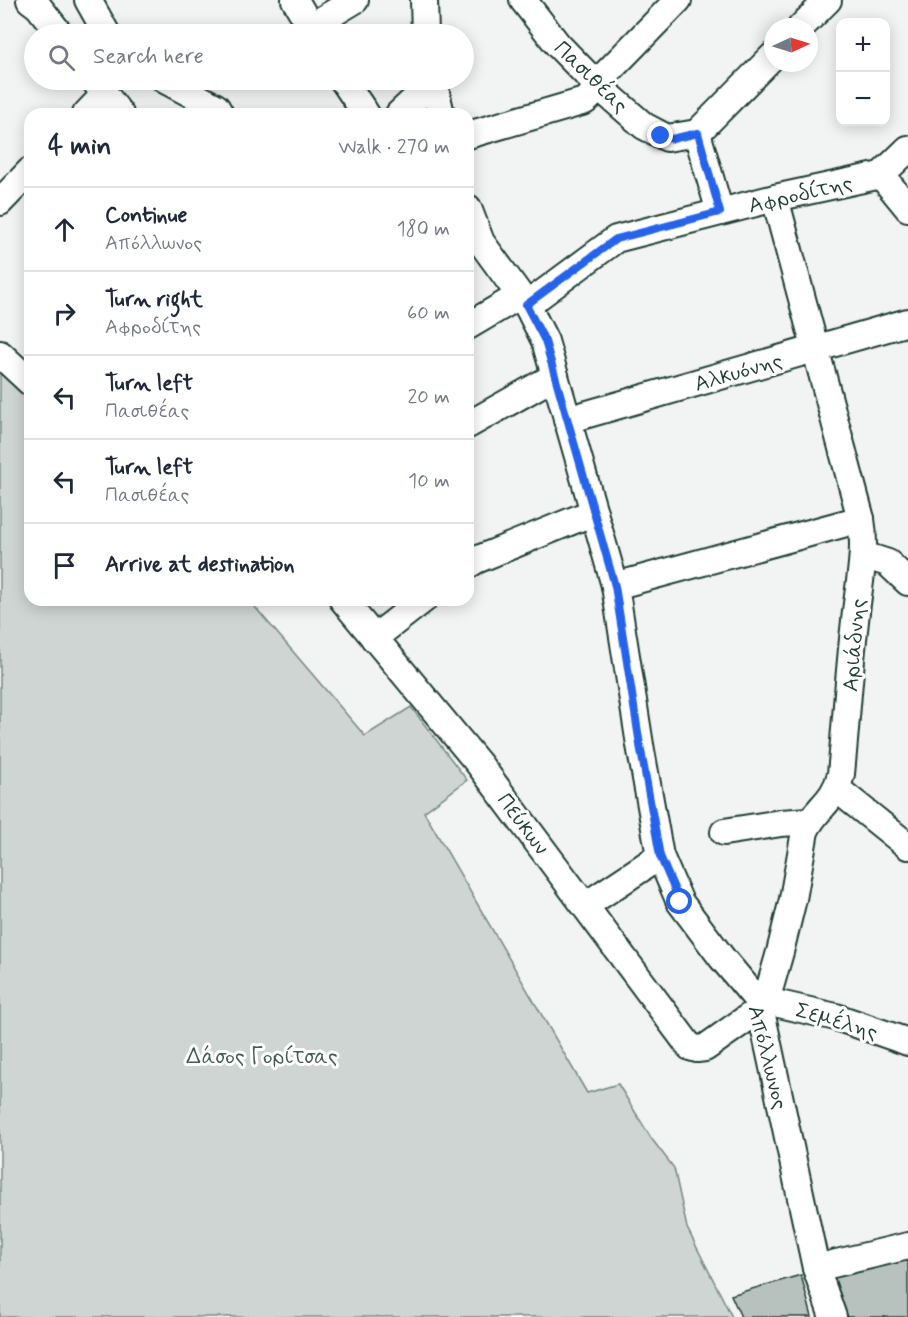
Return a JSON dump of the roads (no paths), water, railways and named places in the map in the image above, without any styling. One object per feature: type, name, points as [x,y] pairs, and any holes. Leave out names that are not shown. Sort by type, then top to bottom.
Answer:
[{"type":"street","points":[[30,0],[38,6],[52,24]]},
{"type":"street","points":[[88,0],[101,24]]},
{"type":"street","points":[[294,0],[309,24]]},
{"type":"street","points":[[322,24],[355,0]]},
{"type":"street","points":[[424,0],[425,24]]},
{"type":"street","name":"Πασιθέας","points":[[523,0],[551,37],[598,86],[644,126],[661,136],[672,139],[698,133]]},
{"type":"street","points":[[474,133],[585,101],[678,0]]},
{"type":"street","points":[[810,18],[828,0]]},
{"type":"street","points":[[720,212],[698,133],[764,65]]},
{"type":"street","points":[[184,90],[217,108]]},
{"type":"street","points":[[350,90],[362,108]]},
{"type":"street","points":[[405,108],[424,90]]},
{"type":"street","points":[[435,90],[440,108]]},
{"type":"street","points":[[93,108],[106,96]]},
{"type":"street","name":"Αφροδίτης","points":[[474,323],[523,301],[616,239],[775,198],[881,175],[908,149]]},
{"type":"street","points":[[881,175],[908,208]]},
{"type":"street","points":[[0,202],[24,177]]},
{"type":"street","name":"Αριάδνης","points":[[763,1005],[788,920],[805,831],[810,821],[831,800],[841,774],[854,625],[863,555],[861,519],[775,198]]},
{"type":"street","name":"Απόλλωνος","points":[[474,245],[523,301],[539,326],[615,586],[660,856],[680,902],[722,958],[763,1005],[816,1268],[834,1317]]},
{"type":"street","name":"Αλκυόνης","points":[[567,420],[908,322]]},
{"type":"street","points":[[0,354],[24,376]]},
{"type":"street","points":[[474,422],[555,376]]},
{"type":"street","points":[[474,561],[594,512]]},
{"type":"street","points":[[615,586],[861,519]]},
{"type":"street","points":[[863,555],[888,563],[908,582]]},
{"type":"street","name":"Πεύκων","points":[[348,606],[479,764],[690,1047],[705,1048],[763,1005]]},
{"type":"street","points":[[374,638],[415,606]]},
{"type":"street","points":[[837,789],[908,846]]},
{"type":"street","points":[[724,832],[810,821]]},
{"type":"street","points":[[586,905],[660,856]]},
{"type":"street","name":"Σεμέλης","points":[[763,1005],[836,1017],[908,1042]]},
{"type":"street","points":[[816,1268],[908,1246]]},
{"type":"park label","name":"Δάσος Γορίτσας","points":[[262,1055]]}]
